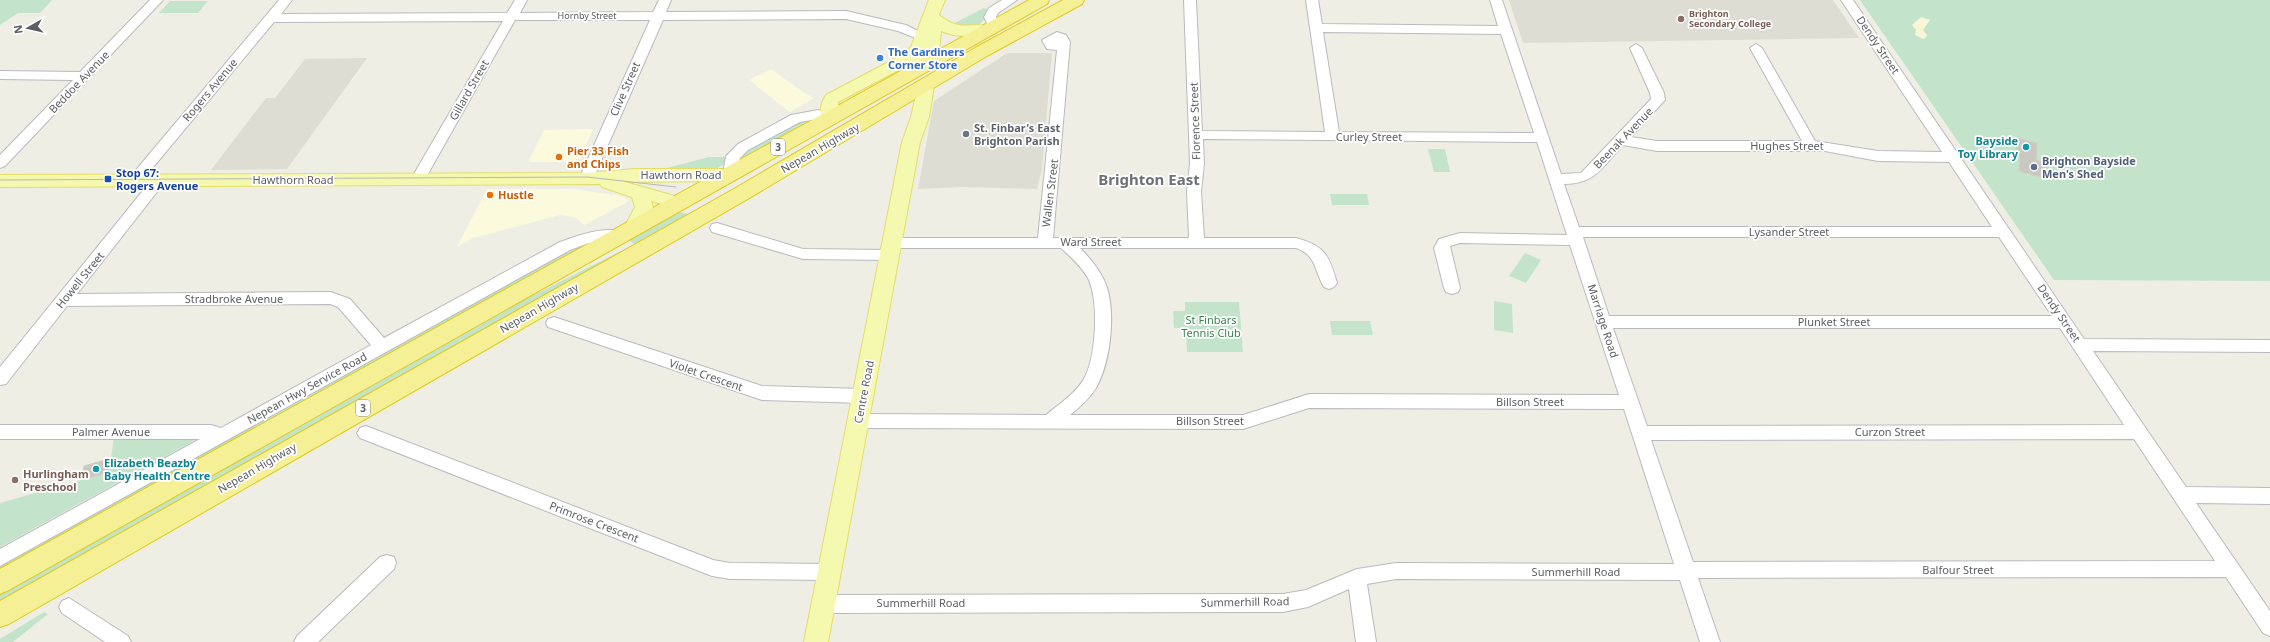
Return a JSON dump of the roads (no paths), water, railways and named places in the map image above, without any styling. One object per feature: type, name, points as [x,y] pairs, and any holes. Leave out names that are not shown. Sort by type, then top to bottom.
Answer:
[{"type":"highway","name":"Nepean Highway","points":[[0,582],[913,71],[923,49],[990,28],[1041,0]]},
{"type":"highway","name":"Nepean Highway","points":[[0,615],[727,202],[1010,36],[1076,0]]},
{"type":"highway","points":[[990,28],[1010,36]]},
{"type":"highway","name":"Centre Road","points":[[923,49],[926,86]]},
{"type":"highway","name":"Centre Road","points":[[910,96],[913,71]]},
{"type":"highway","points":[[679,203],[695,205],[727,202]]},
{"type":"highway","points":[[590,253],[627,246],[630,249],[631,256]]},
{"type":"main road","name":"Centre Road","points":[[923,49],[937,0]]},
{"type":"main road","name":"Centre Road","points":[[923,49],[934,34],[932,17]]},
{"type":"main road","points":[[932,17],[944,27],[953,31],[990,28]]},
{"type":"main road","points":[[829,118],[830,100],[923,49]]},
{"type":"main road","name":"Centre Road","points":[[816,642],[911,142],[920,116],[926,86]]},
{"type":"main road","name":"Centre Road","points":[[910,96],[908,114],[911,142]]},
{"type":"main road","name":"Hawthorn Road","points":[[0,181],[586,178],[635,175],[729,174]]},
{"type":"main road","name":"Hawthorn Road","points":[[586,178],[634,189],[679,203]]},
{"type":"main road","points":[[627,232],[644,207],[640,195],[634,189]]},
{"type":"street","name":"Beddoe Avenue","points":[[0,163],[157,0]]},
{"type":"street","name":"Rogers Avenue","points":[[135,180],[286,0]]},
{"type":"street","name":"Gillard Street","points":[[418,179],[521,0]]},
{"type":"street","name":"Clive Street","points":[[586,178],[665,0]]},
{"type":"street","points":[[990,28],[990,17],[992,11],[1010,0]]},
{"type":"street","name":"Florence Street","points":[[1190,0],[1197,164],[1194,192],[1197,243]]},
{"type":"street","points":[[1312,0],[1333,136]]},
{"type":"street","name":"Marriage Road","points":[[1496,0],[1710,642]]},
{"type":"street","name":"Dendy Street","points":[[1848,0],[2270,628]]},
{"type":"street","name":"Hornby Street","points":[[271,18],[846,15],[902,28],[920,25],[932,17]]},
{"type":"street","name":"Hornby Street","points":[[902,28],[923,49]]},
{"type":"street","points":[[1317,28],[1506,30]]},
{"type":"street","name":"Wallen Street","points":[[1045,242],[1048,194],[1054,160],[1063,47]]},
{"type":"street","name":"Beenak Avenue","points":[[1556,180],[1579,179],[1586,176],[1658,100],[1657,92],[1636,48]]},
{"type":"street","points":[[1756,48],[1811,146]]},
{"type":"street","points":[[0,75],[84,76]]},
{"type":"street","name":"Curley Street","points":[[1196,135],[1542,138]]},
{"type":"street","name":"Hughes Street","points":[[1620,140],[1657,146],[1811,146],[1844,148],[1878,156],[1953,156]]},
{"type":"street","name":"Howell Street","points":[[0,379],[159,180]]},
{"type":"street","name":"Ward Street","points":[[717,228],[803,254],[1045,242],[1289,243],[1303,245],[1317,252],[1323,264],[1328,283]]},
{"type":"street","name":"Nepean Hwy Service Road","points":[[0,558],[569,244],[588,238],[627,232]]},
{"type":"street","name":"Lysander Street","points":[[1452,288],[1442,248],[1444,243],[1450,240],[1575,236],[2004,232]]},
{"type":"street","points":[[1050,421],[1076,399],[1090,384],[1096,373],[1101,353],[1102,304],[1100,287],[1089,268],[1063,242]]},
{"type":"street","name":"Stradbroke Avenue","points":[[64,300],[331,298],[344,303],[382,347]]},
{"type":"street","name":"Plunket Street","points":[[1603,322],[2065,322]]},
{"type":"street","name":"Violet Crescent","points":[[554,323],[762,393],[863,396]]},
{"type":"street","points":[[2080,344],[2270,346]]},
{"type":"street","points":[[0,357],[17,357]]},
{"type":"street","name":"Billson Street","points":[[859,421],[1247,421],[1309,401],[1630,402]]},
{"type":"street","name":"Palmer Avenue","points":[[0,432],[211,432],[222,435]]},
{"type":"street","name":"Curzon Street","points":[[1640,433],[2139,432]]},
{"type":"street","name":"Primrose Crescent","points":[[366,433],[712,568],[730,571],[829,572]]},
{"type":"street","points":[[2182,495],[2270,496]]},
{"type":"street","points":[[304,642],[387,563]]},
{"type":"street","name":"Balfour Street","points":[[1686,571],[2231,569]]},
{"type":"street","name":"Summerhill Road","points":[[824,604],[1283,603],[1308,598],[1357,576],[1396,571],[1686,571]]},
{"type":"street","points":[[1357,576],[1366,642]]},
{"type":"street","points":[[69,608],[114,640]]},
{"type":"tram line","points":[[0,180],[587,177],[676,187]]},
{"type":"place","name":"Brighton Secondary College","points":[[1681,19]]},
{"type":"place","name":"The Gardiners Corner Store","points":[[880,58]]},
{"type":"place","name":"St. Finbar's East Brighton Parish","points":[[966,134]]},
{"type":"place","name":"Bayside Toy Library","points":[[2026,147]]},
{"type":"place","name":"Pier 33 Fish and Chips","points":[[559,157]]},
{"type":"place","name":"Brighton Bayside Men's Shed","points":[[2034,167]]},
{"type":"place","name":"Stop 67: Rogers Avenue","points":[[108,179]]},
{"type":"place","name":"Hustle","points":[[490,195]]},
{"type":"place","name":"Elizabeth Beazby Baby Health Centre","points":[[96,469]]},
{"type":"place","name":"Hurlingham Preschool","points":[[15,480]]},
{"type":"district","name":"Brighton East","points":[[1149,180]]},
{"type":"park label","name":"St Finbars Tennis Club","points":[[1211,326]]}]
